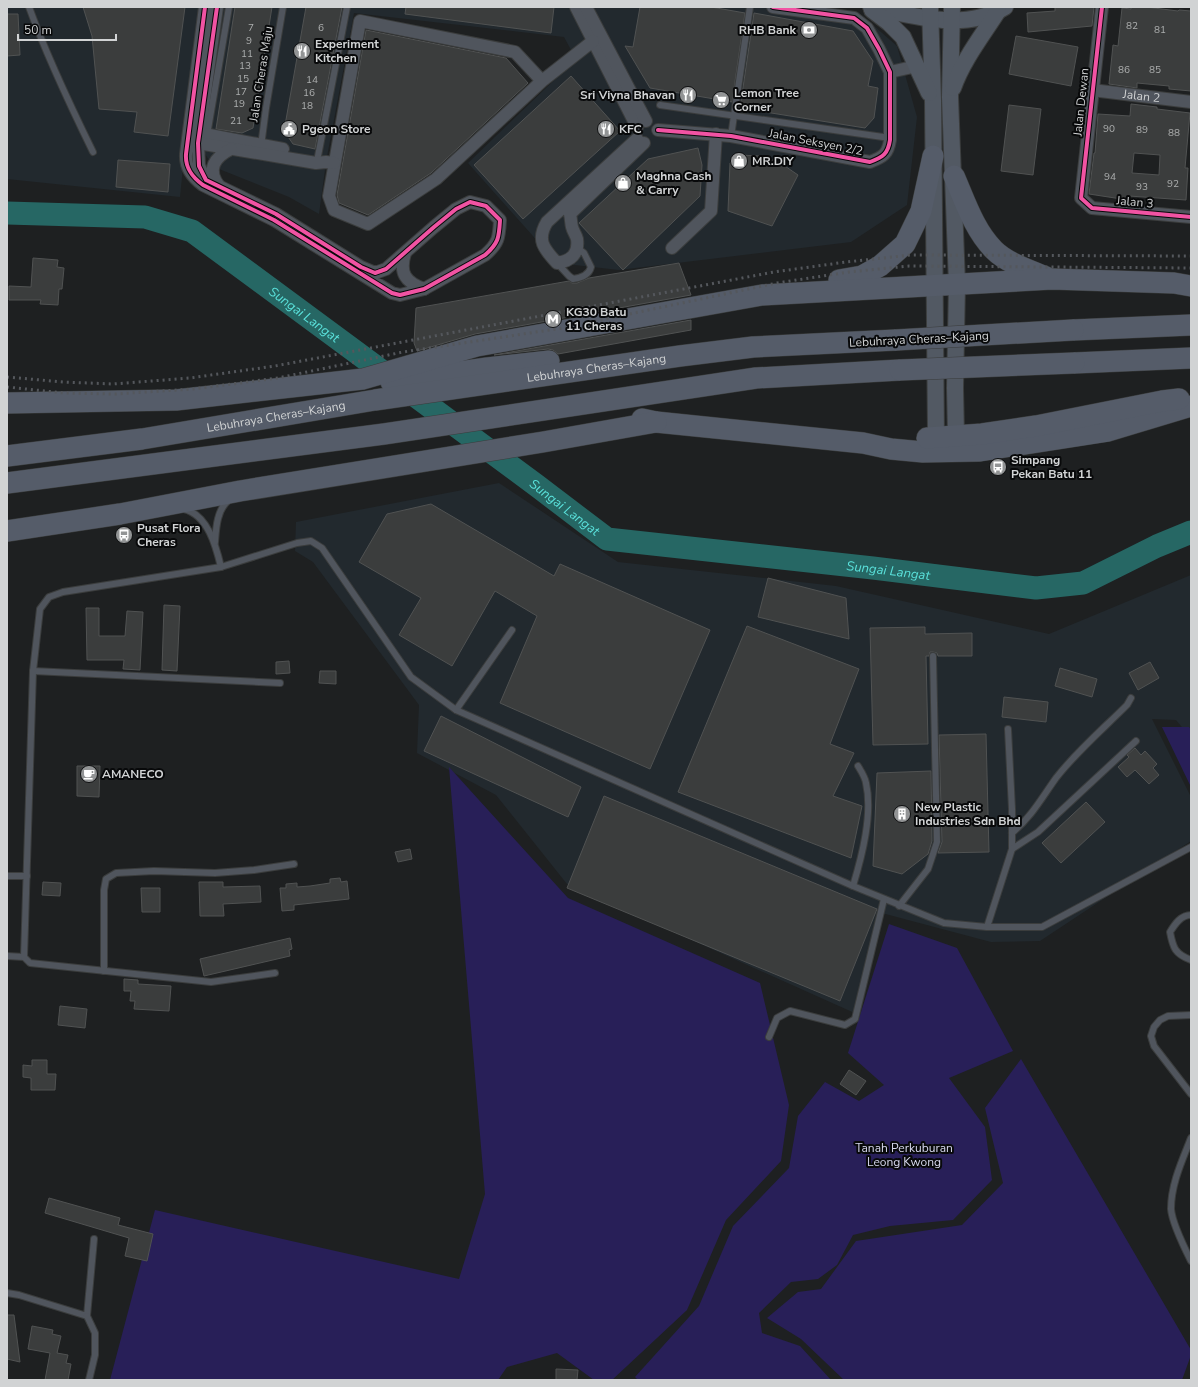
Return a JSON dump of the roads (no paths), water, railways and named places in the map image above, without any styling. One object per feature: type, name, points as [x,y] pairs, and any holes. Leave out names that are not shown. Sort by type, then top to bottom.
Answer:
[{"type":"highway","points":[[762,295],[796,284],[862,276],[888,260],[905,244],[922,211],[933,156]]},
{"type":"highway","points":[[954,176],[972,218],[981,234],[995,251],[1017,265],[1052,279]]},
{"type":"highway","points":[[7,406],[42,410],[134,413],[176,412],[226,407],[356,384],[477,346],[762,295],[1052,279],[1174,283],[1191,286]]},
{"type":"highway","name":"Lebuhraya Cheras–Kajang","points":[[7,456],[142,439],[375,400],[680,356],[753,347],[1191,325]]},
{"type":"highway","points":[[7,403],[176,400],[356,384],[623,353],[654,353],[680,356]]},
{"type":"highway","points":[[7,483],[384,434],[756,378],[900,370],[1191,358]]},
{"type":"highway","points":[[863,443],[897,437],[946,437],[1036,426],[1162,401],[1191,397]]},
{"type":"highway","points":[[562,407],[606,412],[656,422],[863,443],[891,449],[923,452],[979,450],[1108,431],[1191,406]]},
{"type":"highway","points":[[7,531],[170,505],[240,491],[543,442],[656,422]]},
{"type":"street","points":[[205,7],[198,135],[199,166],[206,180],[276,214],[367,271],[375,273],[386,269],[451,213],[470,202],[486,206],[500,220],[500,236],[494,247],[485,255],[424,289],[400,295],[392,293],[274,220],[203,185],[192,175],[186,162],[198,135],[217,7]]},
{"type":"street","points":[[576,7],[641,132],[649,143],[654,141],[658,130],[654,124],[641,132],[547,222],[543,228],[542,240],[545,250],[557,263],[566,262],[574,256],[577,248],[577,238],[572,227],[570,214],[641,132]]},
{"type":"street","points":[[586,7],[641,132]]},
{"type":"street","points":[[773,7],[854,18],[867,28],[890,72],[917,66]]},
{"type":"street","points":[[868,7],[889,23],[903,37],[933,101]]},
{"type":"street","points":[[871,7],[930,13],[952,10],[979,17],[1002,9]]},
{"type":"street","name":"Jalan Dewan","points":[[1081,198],[1102,7]]},
{"type":"street","points":[[950,97],[958,74],[974,46],[1002,9]]},
{"type":"street","points":[[946,437],[955,388],[958,284],[950,97],[952,10]]},
{"type":"street","points":[[930,13],[933,101],[934,285],[946,437]]},
{"type":"street","points":[[542,81],[514,52],[360,21],[326,160],[329,196],[334,210],[368,224],[436,179],[542,81],[593,41]]},
{"type":"street","name":"Jalan Seksyen 2/2","points":[[658,130],[731,136],[870,162],[882,157],[889,149],[890,72]]},
{"type":"street","name":"Jalan 2","points":[[1092,90],[1191,102]]},
{"type":"street","points":[[672,248],[711,211],[716,134]]},
{"type":"street","points":[[198,135],[231,149],[260,149]]},
{"type":"street","points":[[198,135],[316,163],[326,160]]},
{"type":"street","points":[[219,186],[215,181],[214,176],[215,161],[222,154],[231,149]]},
{"type":"street","name":"Jalan 3","points":[[1081,198],[1092,208],[1191,217]]},
{"type":"street","points":[[405,253],[402,267],[405,275],[412,284],[424,289]]},
{"type":"lane","points":[[29,7],[38,32],[93,152]]},
{"type":"lane","points":[[198,135],[229,7]]},
{"type":"lane","name":"Jalan Cheras Maju","points":[[260,149],[283,7]]},
{"type":"lane","points":[[326,160],[347,7]]},
{"type":"lane","points":[[731,136],[750,7]]},
{"type":"lane","points":[[660,105],[890,138]]},
{"type":"lane","points":[[557,263],[573,279],[585,275],[590,271],[591,267],[584,253],[577,248]]},
{"type":"lane","points":[[215,542],[217,520],[224,503],[240,491]]},
{"type":"lane","points":[[170,505],[190,510],[204,524],[215,542],[221,567]]},
{"type":"lane","points":[[24,957],[32,670],[40,610],[49,598],[63,592],[221,567],[296,543],[311,542],[322,548],[411,676],[456,710],[853,886],[899,906],[944,923],[987,927],[1042,927],[1191,847]]},
{"type":"lane","points":[[456,710],[512,630]]},
{"type":"lane","points":[[899,906],[928,869],[937,842],[933,656]]},
{"type":"lane","points":[[32,670],[280,683]]},
{"type":"lane","points":[[1012,833],[1025,822],[1056,778],[1083,748],[1127,705],[1131,698]]},
{"type":"lane","points":[[987,927],[1012,849],[1012,809],[1008,729]]},
{"type":"lane","points":[[1012,849],[1038,832],[1136,741]]},
{"type":"lane","points":[[853,886],[864,852],[869,801],[866,781],[858,766]]},
{"type":"lane","points":[[104,971],[104,890],[106,879],[116,873],[154,871],[215,873],[254,870],[294,864]]},
{"type":"lane","points":[[7,876],[27,876]]},
{"type":"lane","points":[[768,1037],[777,1018],[790,1011],[845,1025],[855,1019],[884,899]]},
{"type":"lane","points":[[1191,915],[1177,921],[1170,932],[1172,944],[1180,956],[1191,960]]},
{"type":"lane","points":[[7,956],[24,957],[30,963],[211,982],[275,973]]},
{"type":"lane","points":[[1191,1015],[1168,1016],[1160,1020],[1154,1027],[1151,1036],[1154,1046],[1191,1094]]},
{"type":"lane","points":[[1191,1138],[1174,1182],[1171,1211],[1181,1243],[1191,1261]]},
{"type":"lane","points":[[89,1380],[95,1355],[95,1333],[88,1316],[94,1239]]},
{"type":"lane","points":[[7,1293],[19,1295],[88,1316]]},
{"type":"waterway","name":"Sungai Langat","points":[[7,213],[145,217],[192,231],[607,539],[873,568],[1036,588],[1083,583],[1157,546],[1191,532]]},
{"type":"railway","points":[[7,377],[63,382],[113,384],[190,378],[275,366],[774,272],[911,255],[1191,256]]},
{"type":"railway","points":[[7,387],[64,393],[115,394],[193,389],[278,378],[403,352],[563,328],[777,283],[849,272],[909,266],[1191,268]]},
{"type":"place","name":"RHB Bank","points":[[809,30]]},
{"type":"place","name":"Experiment Kitchen","points":[[302,51]]},
{"type":"place","name":"Sri Viyna Bhavan","points":[[688,95]]},
{"type":"place","name":"Lemon Tree Corner","points":[[721,100]]},
{"type":"place","name":"Pgeon Store","points":[[289,129]]},
{"type":"place","name":"KFC","points":[[606,129]]},
{"type":"place","name":"MR.DIY","points":[[739,161]]},
{"type":"place","name":"Maghna Cash & Carry","points":[[623,183]]},
{"type":"place","name":"KG30 Batu 11 Cheras","points":[[553,319]]},
{"type":"place","name":"Simpang Pekan Batu 11","points":[[998,467]]},
{"type":"place","name":"Pusat Flora Cheras","points":[[124,535]]},
{"type":"place","name":"AMANECO","points":[[89,774]]},
{"type":"place","name":"New Plastic Industries Sdn Bhd","points":[[902,814]]},
{"type":"park label","name":"Tanah Perkuburan Leong Kwong","points":[[904,1155]]}]
